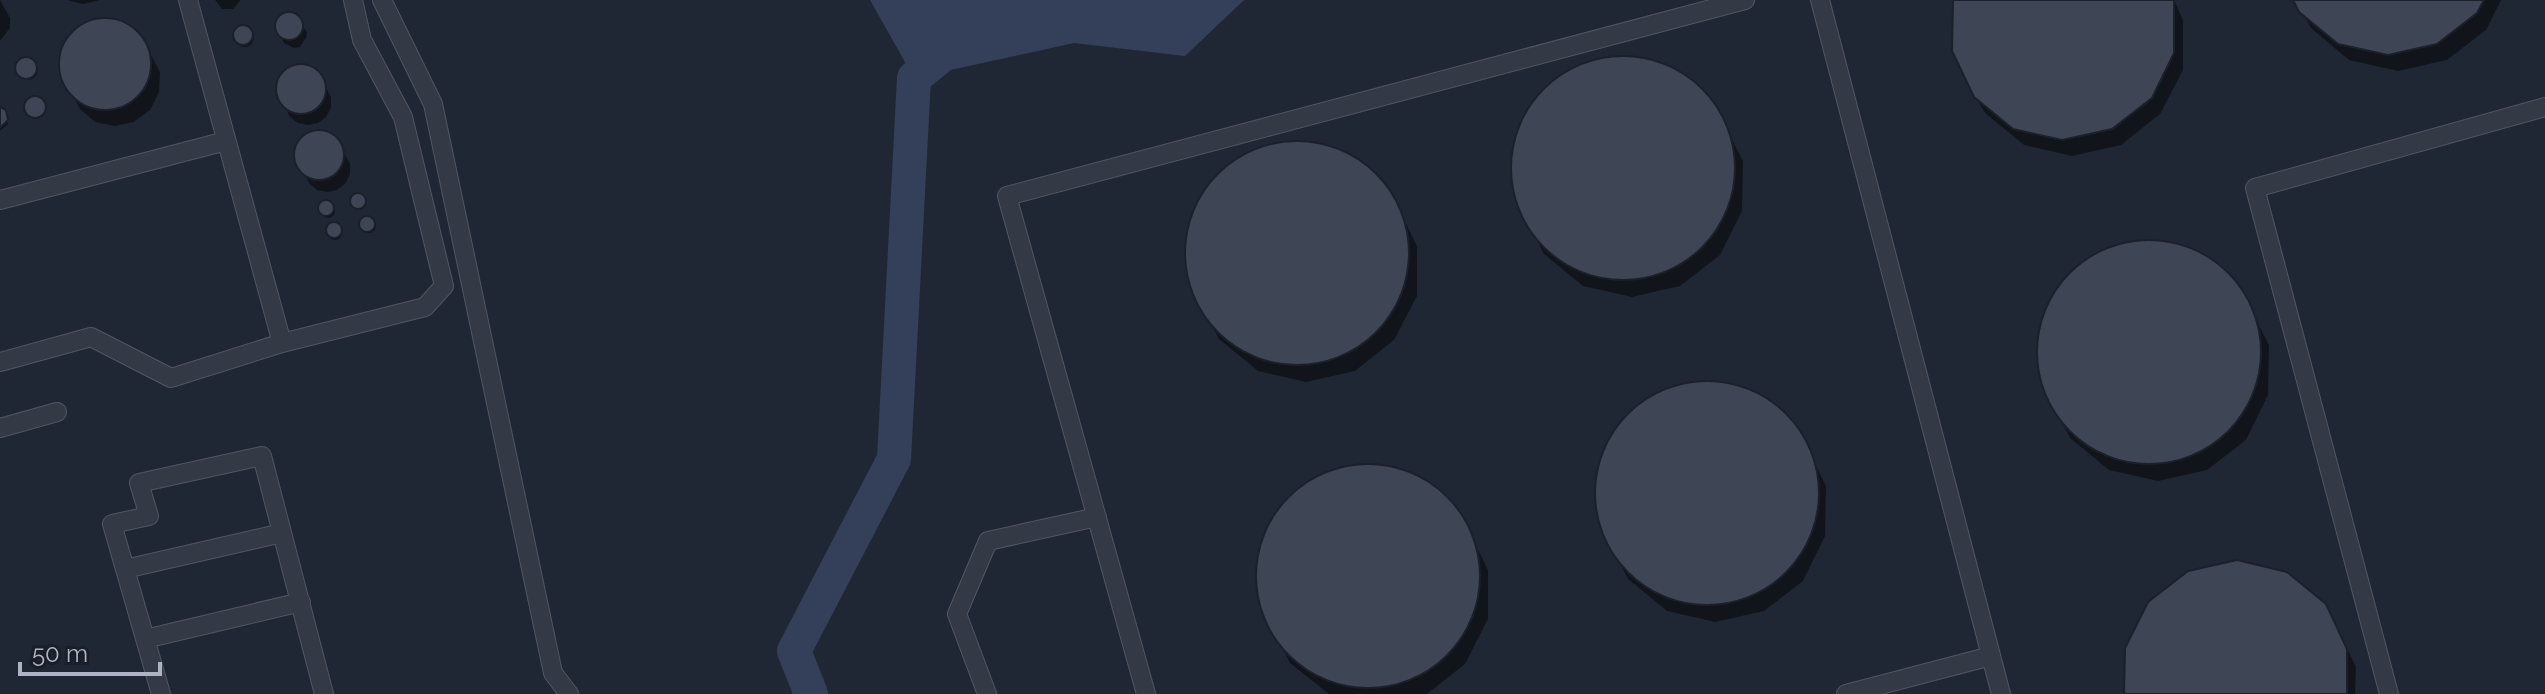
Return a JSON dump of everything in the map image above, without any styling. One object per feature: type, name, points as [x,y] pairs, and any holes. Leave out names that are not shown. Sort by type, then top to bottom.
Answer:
[{"type":"street","points":[[188,0],[282,343]]},
{"type":"street","points":[[0,362],[91,337],[171,378],[282,343],[425,307],[444,286],[403,117],[362,40],[353,0]]},
{"type":"street","points":[[382,0],[433,104],[553,673],[569,694]]},
{"type":"street","points":[[1146,694],[1007,196],[1745,0]]},
{"type":"street","points":[[1820,0],[2001,694]]},
{"type":"street","points":[[2389,694],[2255,188],[2545,107]]},
{"type":"street","points":[[0,200],[226,141]]},
{"type":"street","points":[[0,428],[57,412]]},
{"type":"street","points":[[161,694],[112,524],[149,516],[139,483],[262,456],[324,694]]},
{"type":"street","points":[[987,694],[957,614],[988,541],[1097,517]]},
{"type":"street","points":[[125,569],[282,533]]},
{"type":"street","points":[[145,639],[301,602]]},
{"type":"street","points":[[1846,694],[1991,656]]},
{"type":"water","points":[[870,0],[1244,0],[1185,56],[1074,43],[914,78]]},
{"type":"building","points":[[1953,0],[2174,0],[2174,53],[2152,98],[2112,129],[2062,140],[2013,129],[1974,97],[1952,51]]},
{"type":"building","points":[[2293,0],[2484,0],[2477,13],[2437,44],[2388,55],[2338,44],[2299,12]]},
{"type":"building","points":[[289,12],[299,16],[303,26],[299,36],[289,40],[279,36],[275,26],[279,16]]},
{"type":"building","points":[[105,18],[123,21],[138,31],[148,46],[151,64],[148,82],[138,97],[123,107],[105,110],[87,107],[72,97],[62,82],[59,64],[62,46],[72,31],[87,21]]},
{"type":"building","points":[[239,25],[247,25],[253,35],[247,45],[239,45],[233,39],[233,31]]},
{"type":"building","points":[[1623,56],[1645,58],[1666,65],[1702,89],[1726,125],[1733,146],[1733,190],[1726,211],[1702,247],[1666,271],[1645,278],[1623,280],[1601,278],[1580,271],[1544,247],[1520,211],[1513,190],[1511,168],[1513,146],[1520,125],[1544,89],[1580,65],[1601,58]]},
{"type":"building","points":[[26,57],[34,60],[37,68],[34,76],[26,79],[18,76],[15,68],[18,60]]},
{"type":"building","points":[[301,64],[319,71],[326,89],[319,107],[301,114],[283,107],[276,89],[283,71]]},
{"type":"building","points":[[35,96],[43,99],[46,107],[43,115],[35,118],[27,115],[24,107],[27,99]]},
{"type":"building","points":[[0,107],[6,110],[8,120],[0,128]]},
{"type":"building","points":[[319,130],[336,138],[344,155],[336,172],[319,180],[302,172],[294,155],[302,138]]},
{"type":"building","points":[[1297,141],[1340,149],[1376,174],[1401,210],[1409,253],[1401,296],[1376,332],[1340,357],[1297,365],[1254,357],[1218,332],[1193,296],[1185,253],[1193,210],[1218,174],[1254,149]]},
{"type":"building","points":[[358,193],[364,195],[364,207],[358,209],[352,207],[350,201],[352,195]]},
{"type":"building","points":[[326,200],[334,208],[326,216],[318,208]]},
{"type":"building","points":[[367,216],[375,224],[367,232],[359,224]]},
{"type":"building","points":[[334,222],[340,224],[340,236],[334,238],[328,236],[326,230],[328,224]]},
{"type":"building","points":[[2149,240],[2192,248],[2228,273],[2253,309],[2261,352],[2253,395],[2228,431],[2192,456],[2149,464],[2106,456],[2070,431],[2045,395],[2037,352],[2045,309],[2070,273],[2106,248]]},
{"type":"building","points":[[1707,381],[1750,389],[1786,414],[1811,450],[1819,493],[1811,536],[1786,572],[1750,597],[1707,605],[1664,597],[1628,572],[1603,536],[1595,493],[1603,450],[1628,414],[1664,389]]},
{"type":"building","points":[[1368,464],[1411,472],[1447,497],[1472,533],[1480,576],[1472,619],[1447,655],[1411,680],[1368,688],[1325,680],[1289,655],[1264,619],[1256,576],[1264,533],[1289,497],[1325,472]]},
{"type":"building","points":[[2237,560],[2287,572],[2326,604],[2347,649],[2347,694],[2124,694],[2125,648],[2148,602],[2188,571]]},
{"type":"waterway","points":[[811,694],[794,651],[894,459],[914,78],[1010,0]]}]
